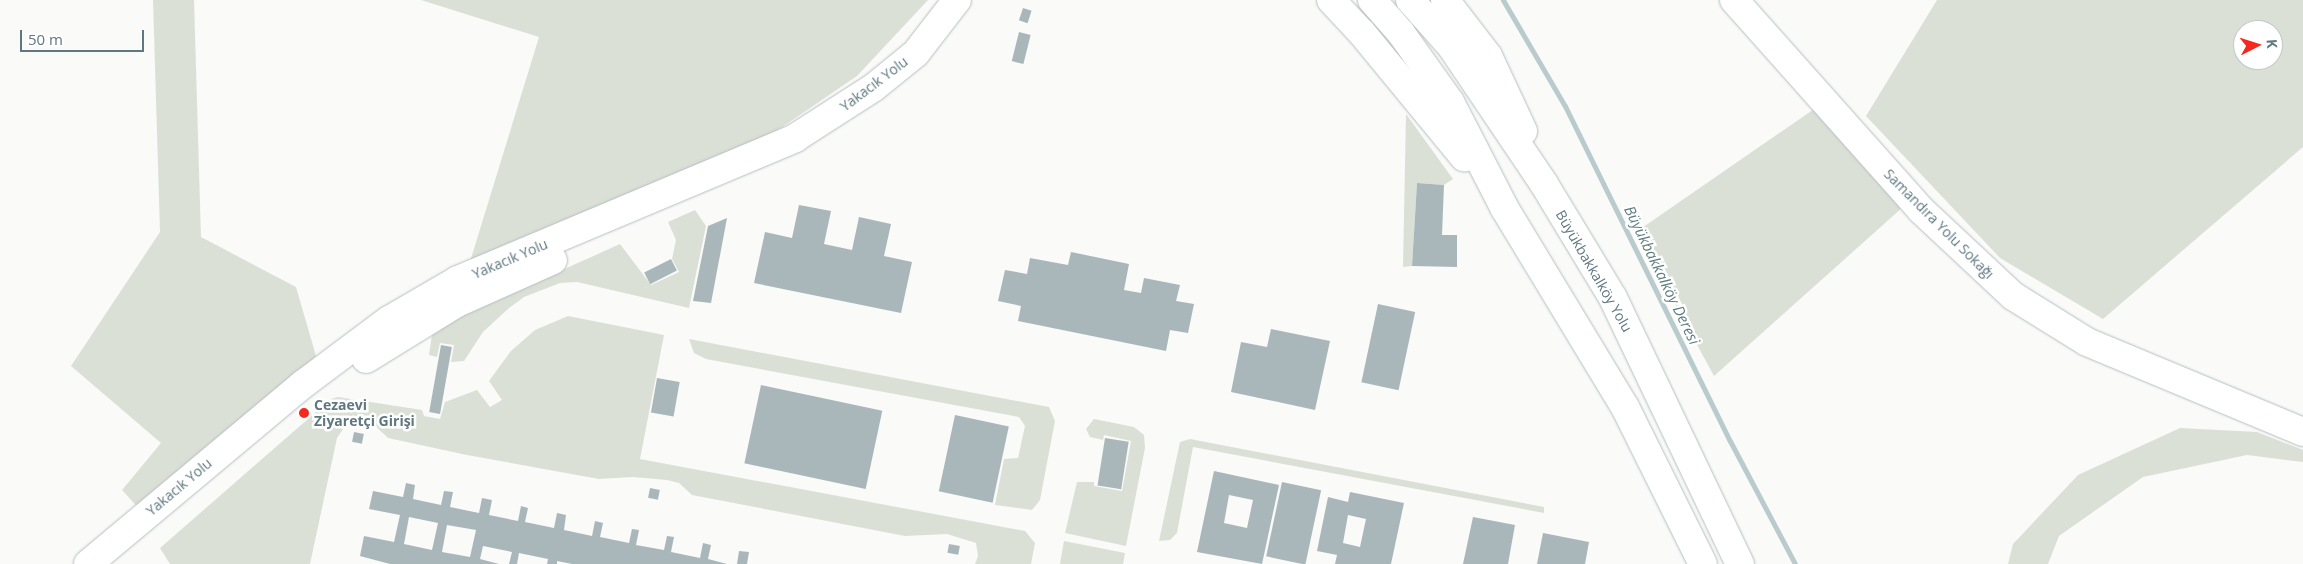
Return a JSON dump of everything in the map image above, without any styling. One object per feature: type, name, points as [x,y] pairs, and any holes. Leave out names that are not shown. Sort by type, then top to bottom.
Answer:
[{"type":"main road","name":"Yakacık Yolu","points":[[88,564],[302,385],[389,320],[458,280],[795,138],[873,88],[916,53],[956,0]]},
{"type":"main road","name":"Yakacık Yolu","points":[[116,564],[324,390],[425,321],[457,303],[803,150],[861,117],[918,69],[973,0]]},
{"type":"main road","points":[[1331,0],[1434,118],[1505,209]]},
{"type":"main road","points":[[1372,0],[1401,33],[1450,102],[1505,209],[1625,407],[1703,564]]},
{"type":"main road","name":"Büyükbakkalköy Yolu","points":[[1410,0],[1451,46],[1544,184],[1613,298],[1740,564]]},
{"type":"main road","points":[[1445,0],[1488,56],[1513,106],[1544,184]]},
{"type":"main road","name":"Samandıra Yolu Sokağı","points":[[1734,0],[1921,210],[2012,296],[2087,342],[2303,432]]},
{"type":"shaded area","points":[[153,0],[194,0],[201,237],[296,287],[316,356],[142,512],[122,490],[161,443],[71,366],[160,232]]},
{"type":"shaded area","points":[[421,0],[928,0],[857,76],[760,142],[469,265],[539,37]]},
{"type":"shaded area","points":[[1937,0],[2303,0],[2303,147],[2103,319],[2000,258],[1866,116]]},
{"type":"shaded area","points":[[1820,105],[1903,207],[1714,376],[1636,232]]},
{"type":"shaded area","points":[[1406,114],[1453,179],[1444,185],[1417,183],[1412,266],[1403,267]]},
{"type":"shaded area","points":[[695,210],[706,226],[689,308],[577,282],[560,283],[524,297],[509,308],[483,332],[464,361],[451,362],[454,345],[440,343],[437,357],[429,355],[432,334],[451,320],[620,244],[651,285],[679,272],[672,259],[676,240],[668,222]]},
{"type":"shaded area","points":[[568,316],[664,335],[640,459],[1025,531],[1035,543],[1031,564],[975,564],[978,556],[976,543],[947,534],[905,536],[692,495],[679,483],[667,480],[633,477],[599,479],[467,455],[388,438],[370,421],[354,420],[347,423],[337,438],[310,564],[170,564],[160,548],[331,399],[338,397],[422,410],[424,416],[440,419],[445,402],[477,390],[490,407],[502,400],[489,381],[511,351],[535,330]]},
{"type":"shaded area","points":[[689,339],[1049,407],[1055,421],[1040,500],[1032,510],[995,505],[1004,459],[1018,458],[1025,426],[1019,417],[706,359],[694,353]]},
{"type":"shaded area","points":[[1094,419],[1134,427],[1144,435],[1145,448],[1126,546],[1065,533],[1077,482],[1094,482],[1094,486],[1122,491],[1131,441],[1104,435],[1103,440],[1090,437],[1086,429]]},
{"type":"shaded area","points":[[2180,428],[2257,432],[2303,450],[2303,462],[2247,455],[2143,477],[2059,536],[2048,564],[2008,564],[2013,544],[2078,475]]},
{"type":"shaded area","points":[[1190,439],[1544,507],[1544,513],[1193,447],[1177,533],[1170,540],[1159,541],[1180,442]]},
{"type":"shaded area","points":[[1064,541],[1125,553],[1123,564],[1060,564]]},
{"type":"building","points":[[1023,8],[1032,11],[1028,23],[1019,20]]},
{"type":"building","points":[[1019,32],[1031,35],[1023,64],[1012,61]]},
{"type":"building","points":[[1417,183],[1444,185],[1442,235],[1457,235],[1457,267],[1412,266]]},
{"type":"building","points":[[799,205],[831,211],[824,244],[852,250],[859,217],[891,224],[884,256],[912,262],[901,313],[754,283],[765,232],[792,238]]},
{"type":"building","points":[[727,218],[711,303],[693,301],[708,226]]},
{"type":"building","points":[[1071,252],[1129,264],[1124,290],[1141,293],[1144,278],[1180,285],[1176,301],[1194,304],[1188,333],[1170,330],[1166,351],[1018,321],[1021,306],[998,301],[1005,270],[1027,274],[1030,258],[1068,265]]},
{"type":"building","points":[[671,259],[677,271],[650,284],[644,273]]},
{"type":"building","points":[[1378,304],[1415,312],[1399,390],[1361,382]]},
{"type":"building","points":[[1271,329],[1330,341],[1315,410],[1231,392],[1241,342],[1267,347]]},
{"type":"building","points":[[441,345],[452,347],[440,414],[429,412]]},
{"type":"building","points":[[657,378],[680,382],[674,416],[651,412]]},
{"type":"building","points":[[761,385],[882,411],[866,489],[744,463]]},
{"type":"building","points":[[955,415],[1009,426],[993,503],[939,491]]},
{"type":"building","points":[[354,432],[364,434],[362,444],[352,442]]},
{"type":"building","points":[[1105,438],[1129,442],[1121,489],[1097,485]]},
{"type":"building","points":[[1214,471],[1279,485],[1262,564],[1197,552]],"holes":[[[1229,495],[1253,500],[1247,528],[1224,523]]]},
{"type":"building","points":[[1282,482],[1321,490],[1305,564],[1266,556]]},
{"type":"building","points":[[406,483],[415,485],[413,499],[441,505],[444,491],[453,492],[450,507],[479,513],[482,498],[492,500],[489,515],[518,521],[521,506],[528,508],[525,522],[554,528],[557,513],[566,515],[564,530],[592,536],[595,521],[603,523],[600,537],[629,543],[632,529],[639,530],[636,545],[664,550],[667,536],[674,537],[671,552],[700,558],[703,543],[711,545],[708,559],[727,564],[572,564],[557,561],[557,564],[547,564],[548,559],[519,553],[517,564],[509,564],[512,552],[483,546],[480,559],[499,564],[390,564],[360,556],[364,536],[394,542],[400,515],[369,509],[373,491],[403,497]],"holes":[[[409,517],[438,523],[432,550],[404,544]],[[447,525],[476,530],[470,557],[442,552]]]},
{"type":"building","points":[[650,488],[660,490],[658,500],[648,498]]},
{"type":"building","points":[[1350,492],[1404,503],[1391,564],[1335,564],[1337,555],[1317,551],[1328,497],[1348,502]],"holes":[[[1348,515],[1366,519],[1360,547],[1343,543]]]},
{"type":"building","points":[[1473,517],[1515,525],[1508,564],[1463,564]]},
{"type":"building","points":[[1543,533],[1589,542],[1585,564],[1537,564]]},
{"type":"building","points":[[949,544],[960,546],[958,555],[947,553]]},
{"type":"building","points":[[739,551],[749,552],[747,564],[737,564]]},
{"type":"waterway","name":"Büyükbakkalköy Deresi","points":[[1503,0],[1565,106],[1730,441],[1795,564]]},
{"type":"place","name":"Cezaevi Ziyaretçi Girişi","points":[[304,413]]}]
